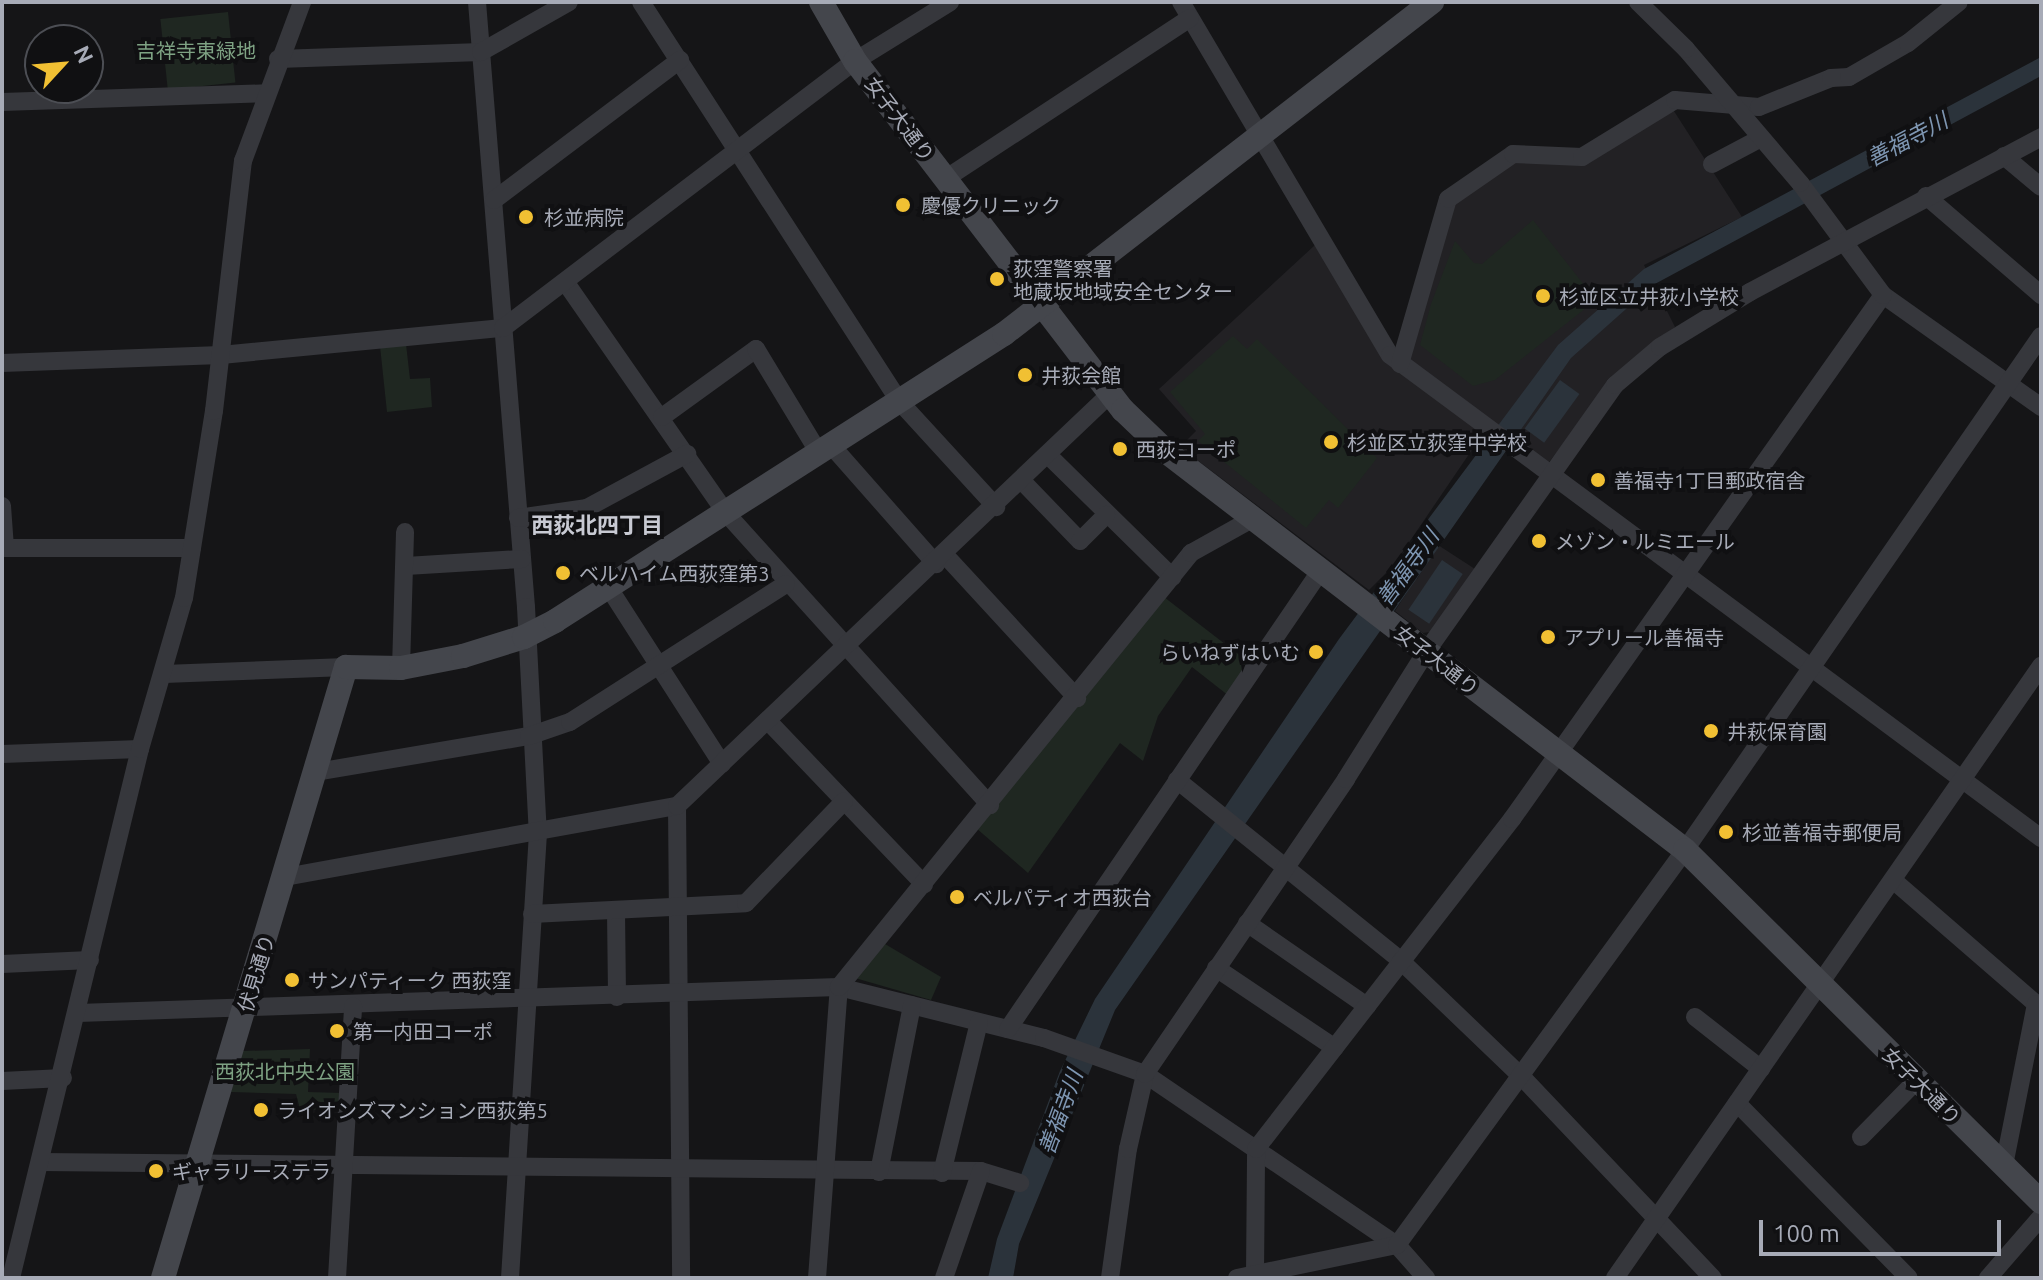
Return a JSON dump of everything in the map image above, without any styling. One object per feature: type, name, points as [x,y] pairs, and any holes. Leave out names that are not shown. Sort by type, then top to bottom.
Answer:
[{"type":"street","points":[[11,1278],[63,1078],[140,749],[164,674],[192,548],[221,355],[240,173],[278,59],[302,2]]},
{"type":"street","points":[[477,2],[522,559],[529,736],[538,833],[524,1000],[510,1278]]},
{"type":"street","points":[[278,59],[481,52],[569,2]]},
{"type":"street","points":[[641,2],[899,401],[996,507]]},
{"type":"street","name":"女子大通り","points":[[821,2],[855,61],[1109,395],[1168,453],[1685,850],[2041,1202]]},
{"type":"street","points":[[2,363],[221,355],[503,328],[855,61],[950,2]]},
{"type":"street","points":[[164,674],[401,668],[524,637],[609,588],[726,513],[1040,306],[1432,2]]},
{"type":"street","points":[[1638,2],[1686,49],[1761,138],[1883,295],[2041,407]]},
{"type":"street","points":[[1400,364],[1448,199],[1513,154],[1582,157],[1675,100],[1759,107],[1831,78],[1849,77],[1908,43],[1959,2]]},
{"type":"street","points":[[945,179],[1188,8],[1390,355],[1497,438],[2041,838]]},
{"type":"street","points":[[494,200],[680,60]]},
{"type":"street","points":[[2,102],[267,93]]},
{"type":"street","points":[[1110,1278],[1128,1149],[1145,1074],[1426,652],[1548,475],[1615,385],[1660,347],[1926,196],[2041,137]]},
{"type":"street","points":[[1712,164],[1761,138]]},
{"type":"street","points":[[2004,156],[2041,187]]},
{"type":"street","points":[[1926,196],[2041,295]]},
{"type":"street","points":[[566,283],[726,513],[786,584],[848,647],[990,805]]},
{"type":"street","points":[[1883,295],[1559,753],[1256,1149],[1246,1276],[1397,1245],[1685,850],[2041,336]]},
{"type":"street","points":[[662,417],[756,349],[825,449],[940,559],[1077,698]]},
{"type":"street","points":[[285,877],[677,806],[1023,482],[1109,395]]},
{"type":"street","points":[[518,518],[587,508],[687,454]]},
{"type":"street","points":[[1049,456],[1172,577]]},
{"type":"street","points":[[1023,482],[1080,541],[1106,515]]},
{"type":"street","points":[[2,506],[5,548],[192,548]]},
{"type":"street","points":[[817,1278],[839,987],[1077,698],[1191,553],[1252,519]]},
{"type":"street","points":[[401,668],[405,532]]},
{"type":"street","points":[[406,566],[522,559]]},
{"type":"street","points":[[1008,1029],[1321,570]]},
{"type":"street","points":[[316,772],[529,736],[590,713],[786,584]]},
{"type":"street","points":[[609,588],[722,764]]},
{"type":"street","points":[[1615,1278],[2041,666]]},
{"type":"street","name":"伏見通り","points":[[163,1278],[346,667]]},
{"type":"street","points":[[768,721],[924,884]]},
{"type":"street","points":[[2,754],[140,749]]},
{"type":"street","points":[[1177,780],[1401,961],[1522,1077],[1713,1278]]},
{"type":"street","points":[[532,914],[682,910],[746,903],[844,801]]},
{"type":"street","points":[[677,806],[682,910],[681,1278]]},
{"type":"street","points":[[1893,880],[2036,1004],[2004,1166]]},
{"type":"street","points":[[616,912],[617,997]]},
{"type":"street","points":[[1247,923],[1367,1006]]},
{"type":"street","points":[[2,964],[90,960]]},
{"type":"street","points":[[1216,968],[1335,1048]]},
{"type":"street","points":[[78,1013],[244,1011],[839,987],[1008,1029],[1145,1074],[1397,1245],[1426,1278]]},
{"type":"street","points":[[879,1172],[912,1005]]},
{"type":"street","points":[[337,1278],[341,1167],[353,1006]]},
{"type":"street","points":[[1695,1017],[1761,1069]]},
{"type":"street","points":[[942,1173],[979,1022]]},
{"type":"street","points":[[2,1081],[63,1078]]},
{"type":"street","points":[[1861,1137],[1916,1081]]},
{"type":"street","points":[[1737,1103],[1909,1278]]},
{"type":"street","points":[[40,1162],[681,1171],[981,1171],[1020,1183]]},
{"type":"street","points":[[944,1278],[981,1171]]},
{"type":"street","points":[[1988,1278],[2041,1217]]},
{"type":"shaded area","name":"杉並区立井荻小学校","points":[[1672,108],[1742,217],[1644,265],[1675,327],[1612,381],[1546,466],[1408,361],[1454,203],[1515,160],[1584,164]]},
{"type":"shaded area","name":"杉並区立荻窪中学校","points":[[1315,245],[1356,312],[1480,430],[1480,438],[1395,563],[1417,579],[1438,545],[1475,569],[1430,632],[1423,633],[1395,611],[1411,586],[1389,570],[1369,590],[1180,447],[1196,431],[1159,389]]},
{"type":"green space","name":"吉祥寺東緑地","points":[[228,12],[235,83],[168,90],[160,19]]},
{"type":"green space","points":[[1533,220],[1592,295],[1591,304],[1495,380],[1473,386],[1420,345],[1431,304],[1455,241],[1474,263],[1482,264]]},
{"type":"green space","points":[[1233,336],[1247,349],[1257,339],[1377,458],[1338,508],[1329,500],[1306,528],[1198,441],[1205,434],[1170,392]]},
{"type":"green space","points":[[406,344],[410,379],[430,378],[432,407],[387,412],[380,346]]},
{"type":"green space","points":[[1164,597],[1251,664],[1229,696],[1192,667],[1158,716],[1143,761],[1120,743],[1028,873],[976,828]]},
{"type":"green space","points":[[885,944],[941,977],[931,1000],[855,978]]},
{"type":"green space","name":"西荻北中央公園","points":[[310,1049],[308,1092],[342,1093],[340,1111],[300,1109],[296,1094],[231,1092],[242,1051]]},
{"type":"water","name":"善福寺川","points":[[2041,57],[2041,76],[1653,285],[1571,358],[1115,1010],[1019,1244],[1013,1278],[988,1278],[997,1239],[1060,1071],[1095,999],[1339,639],[1558,345],[1644,269]]},
{"type":"water","points":[[1560,380],[1579,394],[1544,443],[1525,429]]},
{"type":"water","points":[[1442,560],[1463,574],[1429,624],[1408,610]]},
{"type":"place","name":"慶優クリニック","points":[[903,205]]},
{"type":"place","name":"杉並病院","points":[[526,217]]},
{"type":"place","name":"荻窪警察署 地蔵坂地域安全センター","points":[[997,279]]},
{"type":"place","name":"杉並区立井荻小学校","points":[[1543,296]]},
{"type":"place","name":"井荻会館","points":[[1025,375]]},
{"type":"place","name":"杉並区立荻窪中学校","points":[[1331,442]]},
{"type":"place","name":"西荻コーポ","points":[[1120,449]]},
{"type":"place","name":"善福寺1丁目郵政宿舎","points":[[1598,480]]},
{"type":"place","name":"メゾン・ルミエール","points":[[1539,541]]},
{"type":"place","name":"ベルハイム西荻窪第3","points":[[563,573]]},
{"type":"place","name":"アプリール善福寺","points":[[1548,637]]},
{"type":"place","name":"らいねずはいむ","points":[[1316,652]]},
{"type":"place","name":"井萩保育園","points":[[1711,731]]},
{"type":"place","name":"杉並善福寺郵便局","points":[[1726,832]]},
{"type":"place","name":"ベルパティオ西荻台","points":[[957,897]]},
{"type":"place","name":"サンパティーク 西荻窪","points":[[292,980]]},
{"type":"place","name":"第一内田コーポ","points":[[337,1031]]},
{"type":"place","name":"ライオンズマンション西荻第5","points":[[261,1110]]},
{"type":"place","name":"ギャラリーステラ","points":[[156,1171]]},
{"type":"district","name":"西荻北四丁目","points":[[597,525]]}]
